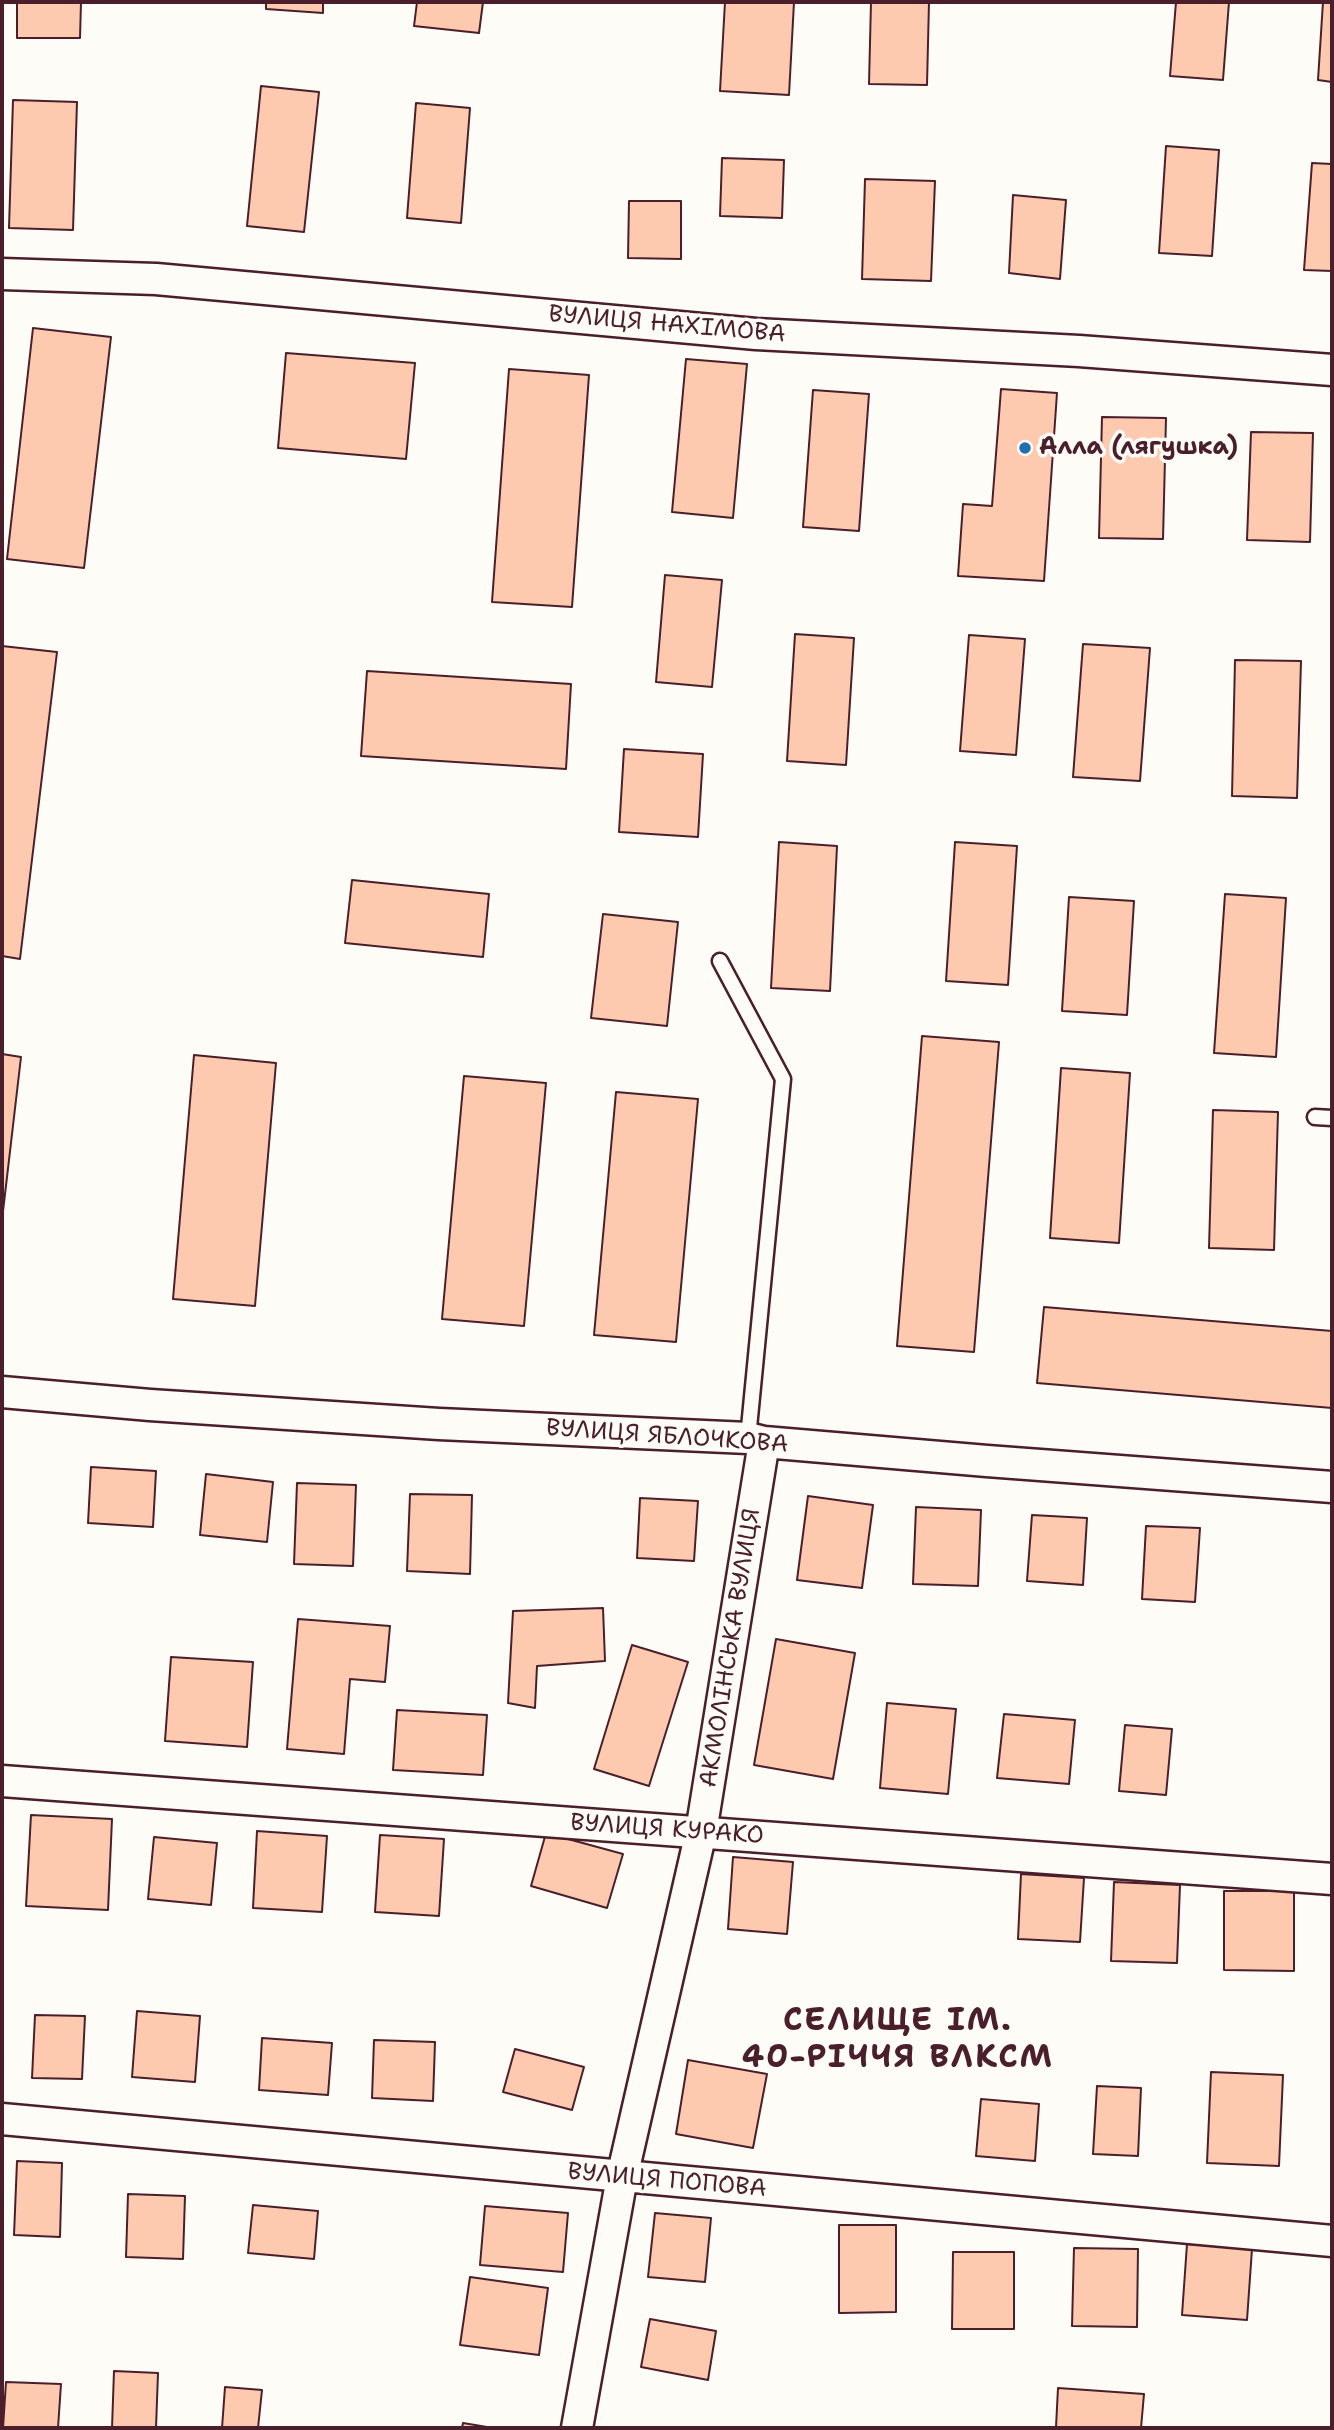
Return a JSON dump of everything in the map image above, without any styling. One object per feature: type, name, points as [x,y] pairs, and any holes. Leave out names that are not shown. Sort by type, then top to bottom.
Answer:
[{"type":"street","name":"ВУЛИЦЯ НАХІМОВА","points":[[2,274],[169,280],[756,334],[1079,351],[1332,370]]},
{"type":"street","name":"ВУЛИЦЯ ЯБЛОЧКОВА","points":[[2,1392],[150,1405],[439,1424],[756,1440],[987,1461],[1332,1486]]},
{"type":"street","name":"АКМОЛІНСЬКА ВУЛИЦЯ","points":[[578,2428],[622,2177],[701,1832],[756,1440]]},
{"type":"street","name":"ВУЛИЦЯ КУРАКО","points":[[2,1781],[1332,1879]]},
{"type":"street","name":"ВУЛИЦЯ ПОПОВА","points":[[2,2119],[1332,2241]]},
{"type":"lane","points":[[720,961],[783,1079],[756,1440]]},
{"type":"lane","points":[[1315,1117],[1332,1118]]},
{"type":"building","points":[[17,2],[81,2],[80,38],[17,38]]},
{"type":"building","points":[[266,2],[323,2],[323,13],[266,9]]},
{"type":"building","points":[[417,2],[483,2],[479,33],[414,26]]},
{"type":"building","points":[[725,2],[794,2],[789,95],[720,91]]},
{"type":"building","points":[[871,2],[929,2],[927,85],[869,84]]},
{"type":"building","points":[[1176,2],[1229,2],[1223,80],[1170,76]]},
{"type":"building","points":[[1323,2],[1332,2],[1332,82],[1318,80]]},
{"type":"building","points":[[261,86],[319,92],[304,232],[247,226]]},
{"type":"building","points":[[13,100],[77,102],[73,230],[9,228]]},
{"type":"building","points":[[416,103],[470,108],[461,223],[407,218]]},
{"type":"building","points":[[1166,146],[1219,150],[1212,256],[1159,253]]},
{"type":"building","points":[[722,158],[784,160],[782,218],[720,216]]},
{"type":"building","points":[[1312,163],[1332,164],[1332,271],[1304,270]]},
{"type":"building","points":[[865,179],[935,181],[931,281],[862,279]]},
{"type":"building","points":[[1013,195],[1066,200],[1060,279],[1009,273]]},
{"type":"building","points":[[629,201],[681,201],[681,259],[628,258]]},
{"type":"building","points":[[33,328],[111,337],[84,568],[7,559]]},
{"type":"building","points":[[286,353],[415,363],[406,459],[278,448]]},
{"type":"building","points":[[686,359],[747,364],[733,518],[672,512]]},
{"type":"building","points":[[509,369],[589,375],[572,607],[492,602]]},
{"type":"building","name":"Алла (лягушка)","points":[[1001,389],[1057,393],[1044,581],[958,576],[963,504],[992,506]]},
{"type":"building","points":[[813,390],[869,394],[859,531],[803,527]]},
{"type":"building","points":[[1102,417],[1166,418],[1163,539],[1099,538]]},
{"type":"building","points":[[1251,432],[1313,433],[1310,542],[1247,540]]},
{"type":"building","points":[[665,575],[722,580],[712,687],[656,682]]},
{"type":"building","points":[[795,634],[854,638],[846,765],[787,761]]},
{"type":"building","points":[[969,635],[1025,639],[1016,755],[960,751]]},
{"type":"building","points":[[1083,644],[1150,648],[1140,781],[1073,777]]},
{"type":"building","points":[[2,646],[57,652],[20,959],[2,956]]},
{"type":"building","points":[[1235,660],[1301,661],[1297,798],[1232,796]]},
{"type":"building","points":[[367,671],[571,684],[566,769],[361,756]]},
{"type":"building","points":[[624,749],[703,754],[698,837],[619,832]]},
{"type":"building","points":[[779,842],[837,846],[830,991],[771,988]]},
{"type":"building","points":[[955,842],[1017,846],[1008,985],[946,981]]},
{"type":"building","points":[[352,880],[489,894],[483,957],[345,943]]},
{"type":"building","points":[[1225,894],[1286,898],[1276,1057],[1214,1053]]},
{"type":"building","points":[[1069,897],[1134,901],[1127,1015],[1062,1011]]},
{"type":"building","points":[[603,914],[678,922],[667,1026],[591,1018]]},
{"type":"building","points":[[922,1036],[999,1042],[974,1352],[897,1346]]},
{"type":"building","points":[[2,1054],[21,1057],[2,1220]]},
{"type":"building","points":[[194,1055],[276,1063],[255,1306],[173,1299]]},
{"type":"building","points":[[1061,1068],[1130,1073],[1119,1243],[1050,1238]]},
{"type":"building","points":[[464,1076],[546,1083],[524,1326],[442,1319]]},
{"type":"building","points":[[616,1092],[698,1099],[676,1342],[594,1335]]},
{"type":"building","points":[[1213,1110],[1278,1112],[1274,1250],[1209,1248]]},
{"type":"building","points":[[1044,1307],[1332,1331],[1332,1408],[1037,1383]]},
{"type":"building","points":[[91,1467],[156,1471],[153,1527],[88,1523]]},
{"type":"building","points":[[206,1474],[273,1482],[267,1542],[200,1535]]},
{"type":"building","points":[[297,1483],[356,1485],[353,1566],[294,1564]]},
{"type":"building","points":[[410,1494],[472,1495],[470,1574],[407,1571]]},
{"type":"building","points":[[808,1496],[873,1505],[862,1588],[797,1580]]},
{"type":"building","points":[[640,1498],[698,1501],[694,1561],[637,1558]]},
{"type":"building","points":[[916,1507],[981,1510],[978,1586],[913,1584]]},
{"type":"building","points":[[1032,1515],[1087,1518],[1083,1585],[1027,1581]]},
{"type":"building","points":[[1146,1526],[1200,1528],[1195,1602],[1142,1599]]},
{"type":"building","points":[[603,1608],[605,1661],[537,1666],[535,1708],[508,1703],[513,1611]]},
{"type":"building","points":[[298,1619],[390,1626],[385,1682],[350,1679],[344,1754],[287,1749]]},
{"type":"building","points":[[776,1639],[855,1653],[833,1779],[754,1765]]},
{"type":"building","points":[[632,1645],[688,1662],[649,1786],[594,1769]]},
{"type":"building","points":[[171,1657],[253,1662],[247,1747],[165,1741]]},
{"type":"building","points":[[887,1703],[956,1709],[948,1794],[880,1788]]},
{"type":"building","points":[[397,1710],[487,1715],[483,1775],[393,1770]]},
{"type":"building","points":[[1004,1714],[1075,1720],[1069,1784],[997,1778]]},
{"type":"building","points":[[1125,1725],[1172,1729],[1166,1795],[1119,1791]]},
{"type":"building","points":[[31,1815],[112,1819],[108,1910],[26,1906]]},
{"type":"building","points":[[257,1831],[327,1836],[322,1912],[253,1908]]},
{"type":"building","points":[[546,1833],[623,1854],[607,1908],[531,1886]]},
{"type":"building","points":[[380,1835],[444,1839],[439,1916],[375,1912]]},
{"type":"building","points":[[154,1837],[217,1843],[211,1905],[148,1899]]},
{"type":"building","points":[[733,1857],[793,1862],[787,1934],[728,1929]]},
{"type":"building","points":[[1021,1874],[1084,1878],[1080,1942],[1018,1939]]},
{"type":"building","points":[[1114,1882],[1180,1885],[1177,1963],[1111,1961]]},
{"type":"building","points":[[1224,1891],[1294,1891],[1294,1971],[1224,1970]]},
{"type":"building","points":[[137,2011],[200,2016],[195,2082],[132,2077]]},
{"type":"building","points":[[35,2015],[85,2016],[82,2079],[32,2078]]},
{"type":"building","points":[[262,2038],[332,2043],[328,2095],[259,2090]]},
{"type":"building","points":[[374,2040],[435,2042],[433,2101],[372,2098]]},
{"type":"building","points":[[515,2049],[584,2067],[572,2110],[503,2092]]},
{"type":"building","points":[[688,2060],[767,2074],[753,2148],[676,2134]]},
{"type":"building","points":[[1211,2072],[1283,2075],[1279,2166],[1207,2163]]},
{"type":"building","points":[[1097,2086],[1141,2088],[1138,2156],[1093,2154]]},
{"type":"building","points":[[981,2099],[1039,2104],[1035,2161],[976,2156]]},
{"type":"building","points":[[17,2161],[62,2163],[60,2237],[14,2235]]},
{"type":"building","points":[[128,2194],[185,2196],[183,2259],[126,2257]]},
{"type":"building","points":[[253,2205],[318,2211],[314,2259],[248,2253]]},
{"type":"building","points":[[485,2206],[568,2213],[563,2272],[480,2265]]},
{"type":"building","points":[[655,2213],[711,2218],[705,2282],[648,2277]]},
{"type":"building","points":[[839,2225],[896,2225],[896,2312],[839,2313]]},
{"type":"building","points":[[1187,2244],[1252,2249],[1247,2320],[1182,2315]]},
{"type":"building","points":[[1074,2248],[1138,2249],[1137,2327],[1072,2326]]},
{"type":"building","points":[[953,2252],[1014,2252],[1014,2329],[952,2329]]},
{"type":"building","points":[[470,2277],[548,2288],[539,2355],[460,2345]]},
{"type":"building","points":[[650,2319],[716,2331],[708,2380],[641,2367]]},
{"type":"building","points":[[114,2371],[158,2373],[156,2428],[112,2428]]},
{"type":"building","points":[[6,2382],[61,2384],[58,2428],[3,2428]]},
{"type":"building","points":[[225,2387],[262,2390],[258,2428],[222,2428]]},
{"type":"building","points":[[1058,2388],[1144,2394],[1141,2428],[1056,2427]]},
{"type":"building","points":[[463,2423],[493,2428],[462,2428]]},
{"type":"place","name":"Алла (лягушка)","points":[[1025,448]]},
{"type":"district","name":"СЕЛИЩЕ ІМ. 40-РІЧЧЯ ВЛКСМ","points":[[898,2040]]}]
